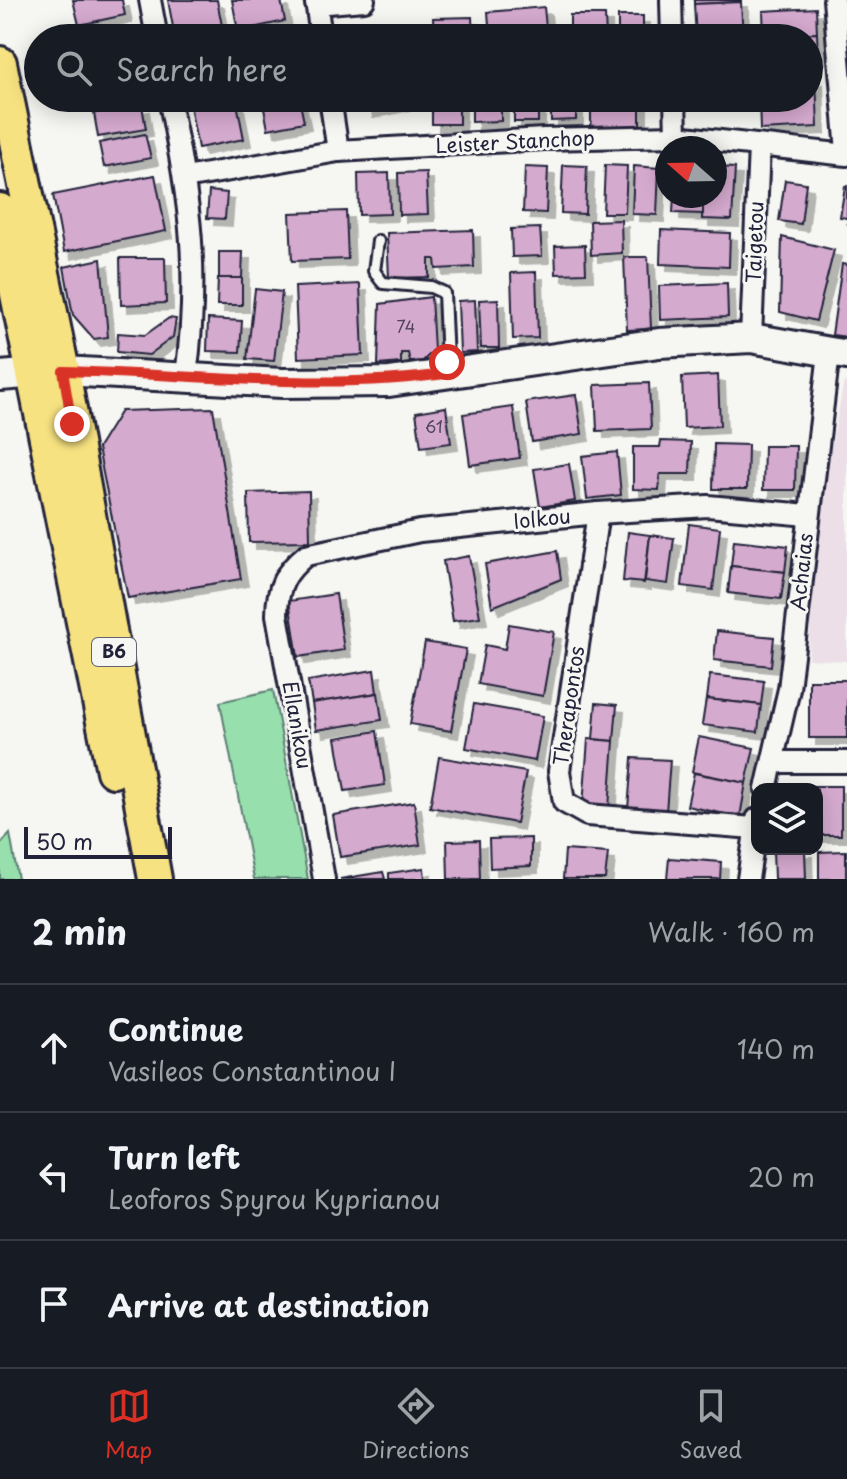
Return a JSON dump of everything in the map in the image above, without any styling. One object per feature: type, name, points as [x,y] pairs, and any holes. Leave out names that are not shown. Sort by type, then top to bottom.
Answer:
[{"type":"main road","name":"B6","points":[[0,63],[132,879]]},
{"type":"main road","name":"B6","points":[[0,210],[48,373],[155,879]]},
{"type":"main road","points":[[0,376],[48,373],[186,376],[282,383],[389,382],[659,343],[751,338],[838,354]]},
{"type":"street","points":[[150,0],[154,24]]},
{"type":"street","points":[[319,24],[316,2],[364,0]]},
{"type":"street","points":[[671,0],[672,24]]},
{"type":"street","points":[[834,0],[847,153]]},
{"type":"street","points":[[172,112],[194,246],[186,376]]},
{"type":"street","points":[[332,112],[338,151]]},
{"type":"street","points":[[675,112],[676,136]]},
{"type":"street","name":"Leister Stanchop","points":[[185,178],[338,151],[544,139],[655,136]]},
{"type":"street","name":"Leister Stanchop","points":[[727,142],[847,153]]},
{"type":"street","name":"Taigetou","points":[[751,338],[759,146]]},
{"type":"street","name":"Achaias","points":[[768,783],[789,689],[808,515],[838,354]]},
{"type":"street","name":"Iolkou","points":[[286,573],[306,555],[321,549],[420,531],[598,513],[708,506],[808,515]]},
{"type":"street","name":"Therapontos","points":[[598,513],[559,771],[564,802],[587,815],[751,824]]},
{"type":"street","name":"Ellanikou","points":[[286,573],[277,598],[277,615],[324,879]]},
{"type":"street","points":[[774,762],[847,762]]},
{"type":"street","points":[[748,879],[751,855]]},
{"type":"lane","points":[[378,241],[374,271],[383,283],[431,287],[444,293],[447,362],[452,373]]},
{"type":"shaded area","points":[[844,382],[847,383],[847,661],[808,659],[818,515]]},
{"type":"green space","points":[[273,690],[308,879],[254,879],[220,702]]},
{"type":"green space","points":[[10,834],[18,879],[0,879],[0,845]]},
{"type":"building","points":[[73,0],[122,0],[125,15],[79,24]]},
{"type":"building","points":[[168,0],[217,0],[222,24],[172,24]]},
{"type":"building","points":[[232,0],[281,0],[285,21],[237,24]]},
{"type":"building","points":[[694,0],[741,0],[741,2],[694,4]]},
{"type":"building","points":[[741,2],[742,24],[695,24],[694,4]]},
{"type":"building","points":[[544,7],[546,24],[489,24],[488,12]]},
{"type":"building","points":[[816,8],[817,24],[764,24],[763,11]]},
{"type":"building","points":[[570,15],[605,15],[605,24],[570,24]]},
{"type":"building","points":[[618,16],[643,16],[643,24],[618,24]]},
{"type":"building","points":[[472,17],[472,24],[433,24],[433,18]]},
{"type":"building","points":[[143,112],[146,129],[98,137],[94,113]]},
{"type":"building","points":[[191,112],[239,112],[244,139],[198,148]]},
{"type":"building","points":[[265,112],[302,112],[304,122],[268,129]]},
{"type":"building","points":[[432,112],[459,112],[459,124],[432,124]]},
{"type":"building","points":[[472,112],[501,112],[501,121],[472,122]]},
{"type":"building","points":[[514,112],[538,112],[538,122],[514,122]]},
{"type":"building","points":[[551,112],[576,112],[576,120],[551,121]]},
{"type":"building","points":[[591,112],[640,112],[640,126],[591,126]]},
{"type":"building","points":[[759,112],[817,112],[818,127],[760,130]]},
{"type":"building","points":[[145,134],[151,158],[104,167],[99,143]]},
{"type":"building","points":[[563,165],[587,166],[585,214],[561,213]]},
{"type":"building","points":[[605,165],[627,166],[625,213],[603,213]]},
{"type":"building","points":[[634,166],[655,168],[657,215],[632,214]]},
{"type":"building","points":[[525,167],[548,168],[546,213],[523,212]]},
{"type":"building","points":[[727,168],[735,168],[732,220],[702,219],[702,208],[727,208]]},
{"type":"building","points":[[426,172],[428,214],[399,215],[398,173]]},
{"type":"building","points":[[389,173],[390,214],[359,215],[358,174]]},
{"type":"building","points":[[155,175],[166,231],[64,252],[53,195]]},
{"type":"building","points":[[785,180],[806,183],[801,224],[779,221]]},
{"type":"building","points":[[847,186],[847,218],[840,217]]},
{"type":"building","points":[[209,191],[227,193],[225,219],[207,218]]},
{"type":"building","points":[[673,208],[703,208],[703,214],[673,213]]},
{"type":"building","points":[[346,211],[348,259],[292,261],[290,213]]},
{"type":"building","points":[[621,220],[622,253],[591,255],[590,221]]},
{"type":"building","points":[[540,228],[542,256],[512,257],[511,229]]},
{"type":"building","points":[[473,230],[474,267],[436,269],[435,259],[429,259],[429,277],[389,278],[387,233]]},
{"type":"building","points":[[661,230],[730,233],[729,267],[660,264]]},
{"type":"building","points":[[782,237],[834,250],[816,321],[780,312]]},
{"type":"building","points":[[585,245],[586,273],[556,274],[555,246]]},
{"type":"building","points":[[219,252],[243,252],[242,278],[219,278]]},
{"type":"building","points":[[624,257],[648,257],[651,329],[627,330]]},
{"type":"building","points":[[120,258],[165,258],[166,303],[121,305]]},
{"type":"building","points":[[101,259],[108,337],[94,339],[73,315],[64,267]]},
{"type":"building","points":[[842,264],[847,265],[847,337],[832,335]]},
{"type":"building","points":[[536,272],[538,338],[513,339],[511,273]]},
{"type":"building","points":[[218,278],[242,278],[242,305],[217,305]]},
{"type":"building","points":[[727,283],[728,317],[660,320],[659,286]]},
{"type":"building","points":[[360,284],[363,355],[298,358],[295,287]]},
{"type":"building","points":[[255,289],[282,292],[274,361],[247,359]]},
{"type":"building","points":[[431,297],[434,350],[423,361],[410,362],[408,353],[401,353],[401,363],[378,365],[380,304]]},
{"type":"building","points":[[498,299],[499,348],[481,348],[479,300]]},
{"type":"building","points":[[475,300],[477,352],[460,353],[458,301]]},
{"type":"building","points":[[169,318],[176,319],[173,337],[149,355],[117,352],[118,333],[145,335]]},
{"type":"building","points":[[208,319],[242,321],[240,352],[207,351]]},
{"type":"building","points":[[718,375],[720,426],[684,428],[682,377]]},
{"type":"building","points":[[649,383],[651,429],[597,431],[595,385]]},
{"type":"building","points":[[576,395],[582,434],[532,442],[526,402]]},
{"type":"building","points":[[446,407],[451,443],[421,447],[416,412]]},
{"type":"building","points":[[513,407],[520,458],[470,465],[463,414]]},
{"type":"building","points":[[213,408],[241,579],[128,598],[98,448],[121,411]]},
{"type":"building","points":[[661,441],[691,442],[690,474],[660,474],[659,490],[633,489],[633,447],[660,447]]},
{"type":"building","points":[[714,444],[748,445],[747,489],[713,489]]},
{"type":"building","points":[[764,446],[796,446],[795,490],[763,490]]},
{"type":"building","points":[[617,452],[621,495],[587,499],[582,456]]},
{"type":"building","points":[[569,464],[575,501],[540,507],[534,469]]},
{"type":"building","points":[[309,491],[310,541],[249,542],[248,493]]},
{"type":"building","points":[[689,524],[720,528],[713,590],[682,586]]},
{"type":"building","points":[[628,532],[650,535],[644,583],[623,581]]},
{"type":"building","points":[[650,535],[674,538],[668,584],[645,581]]},
{"type":"building","points":[[734,540],[788,546],[785,572],[731,566]]},
{"type":"building","points":[[557,551],[561,579],[492,607],[485,564]]},
{"type":"building","points":[[469,556],[480,617],[453,621],[443,561]]},
{"type":"building","points":[[731,566],[785,572],[781,599],[728,593]]},
{"type":"building","points":[[336,594],[344,650],[298,657],[289,601]]},
{"type":"building","points":[[509,624],[554,632],[543,696],[478,684],[485,645],[505,649]]},
{"type":"building","points":[[717,631],[774,637],[771,666],[714,660]]},
{"type":"building","points":[[425,642],[466,649],[451,731],[410,724]]},
{"type":"building","points":[[374,670],[377,693],[312,703],[308,681]]},
{"type":"building","points":[[710,675],[764,681],[761,705],[707,699]]},
{"type":"building","points":[[809,680],[847,680],[847,738],[809,738]]},
{"type":"building","points":[[378,693],[382,720],[316,730],[312,703]]},
{"type":"building","points":[[706,699],[761,705],[758,732],[702,725]]},
{"type":"building","points":[[596,703],[617,705],[614,741],[593,739]]},
{"type":"building","points":[[474,704],[543,716],[535,761],[466,748]]},
{"type":"building","points":[[377,731],[385,785],[345,791],[336,738]]},
{"type":"building","points":[[699,737],[754,748],[746,783],[692,772]]},
{"type":"building","points":[[588,739],[614,741],[609,808],[583,806]]},
{"type":"building","points":[[439,757],[526,772],[516,823],[430,807]]},
{"type":"building","points":[[632,758],[670,760],[666,812],[628,809]]},
{"type":"building","points":[[694,773],[746,783],[740,817],[687,806]]},
{"type":"building","points":[[823,786],[841,786],[841,835],[823,835]]},
{"type":"building","points":[[414,802],[420,845],[340,857],[333,815]]},
{"type":"building","points":[[531,838],[531,866],[490,868],[489,839]]},
{"type":"building","points":[[479,840],[480,879],[448,879],[447,841]]},
{"type":"building","points":[[565,850],[608,853],[605,879],[563,879]]},
{"type":"building","points":[[846,851],[846,879],[819,879],[819,855],[823,855],[823,852]]},
{"type":"building","points":[[773,855],[805,855],[806,879],[774,879]]},
{"type":"building","points":[[669,858],[721,862],[720,879],[667,879]]},
{"type":"building","points":[[424,868],[425,879],[389,879],[389,873]]},
{"type":"building","points":[[383,872],[385,879],[340,879]]},
{"type":"route","points":[[72,424],[63,371],[160,373],[282,383],[389,382],[452,373],[447,362]]}]
